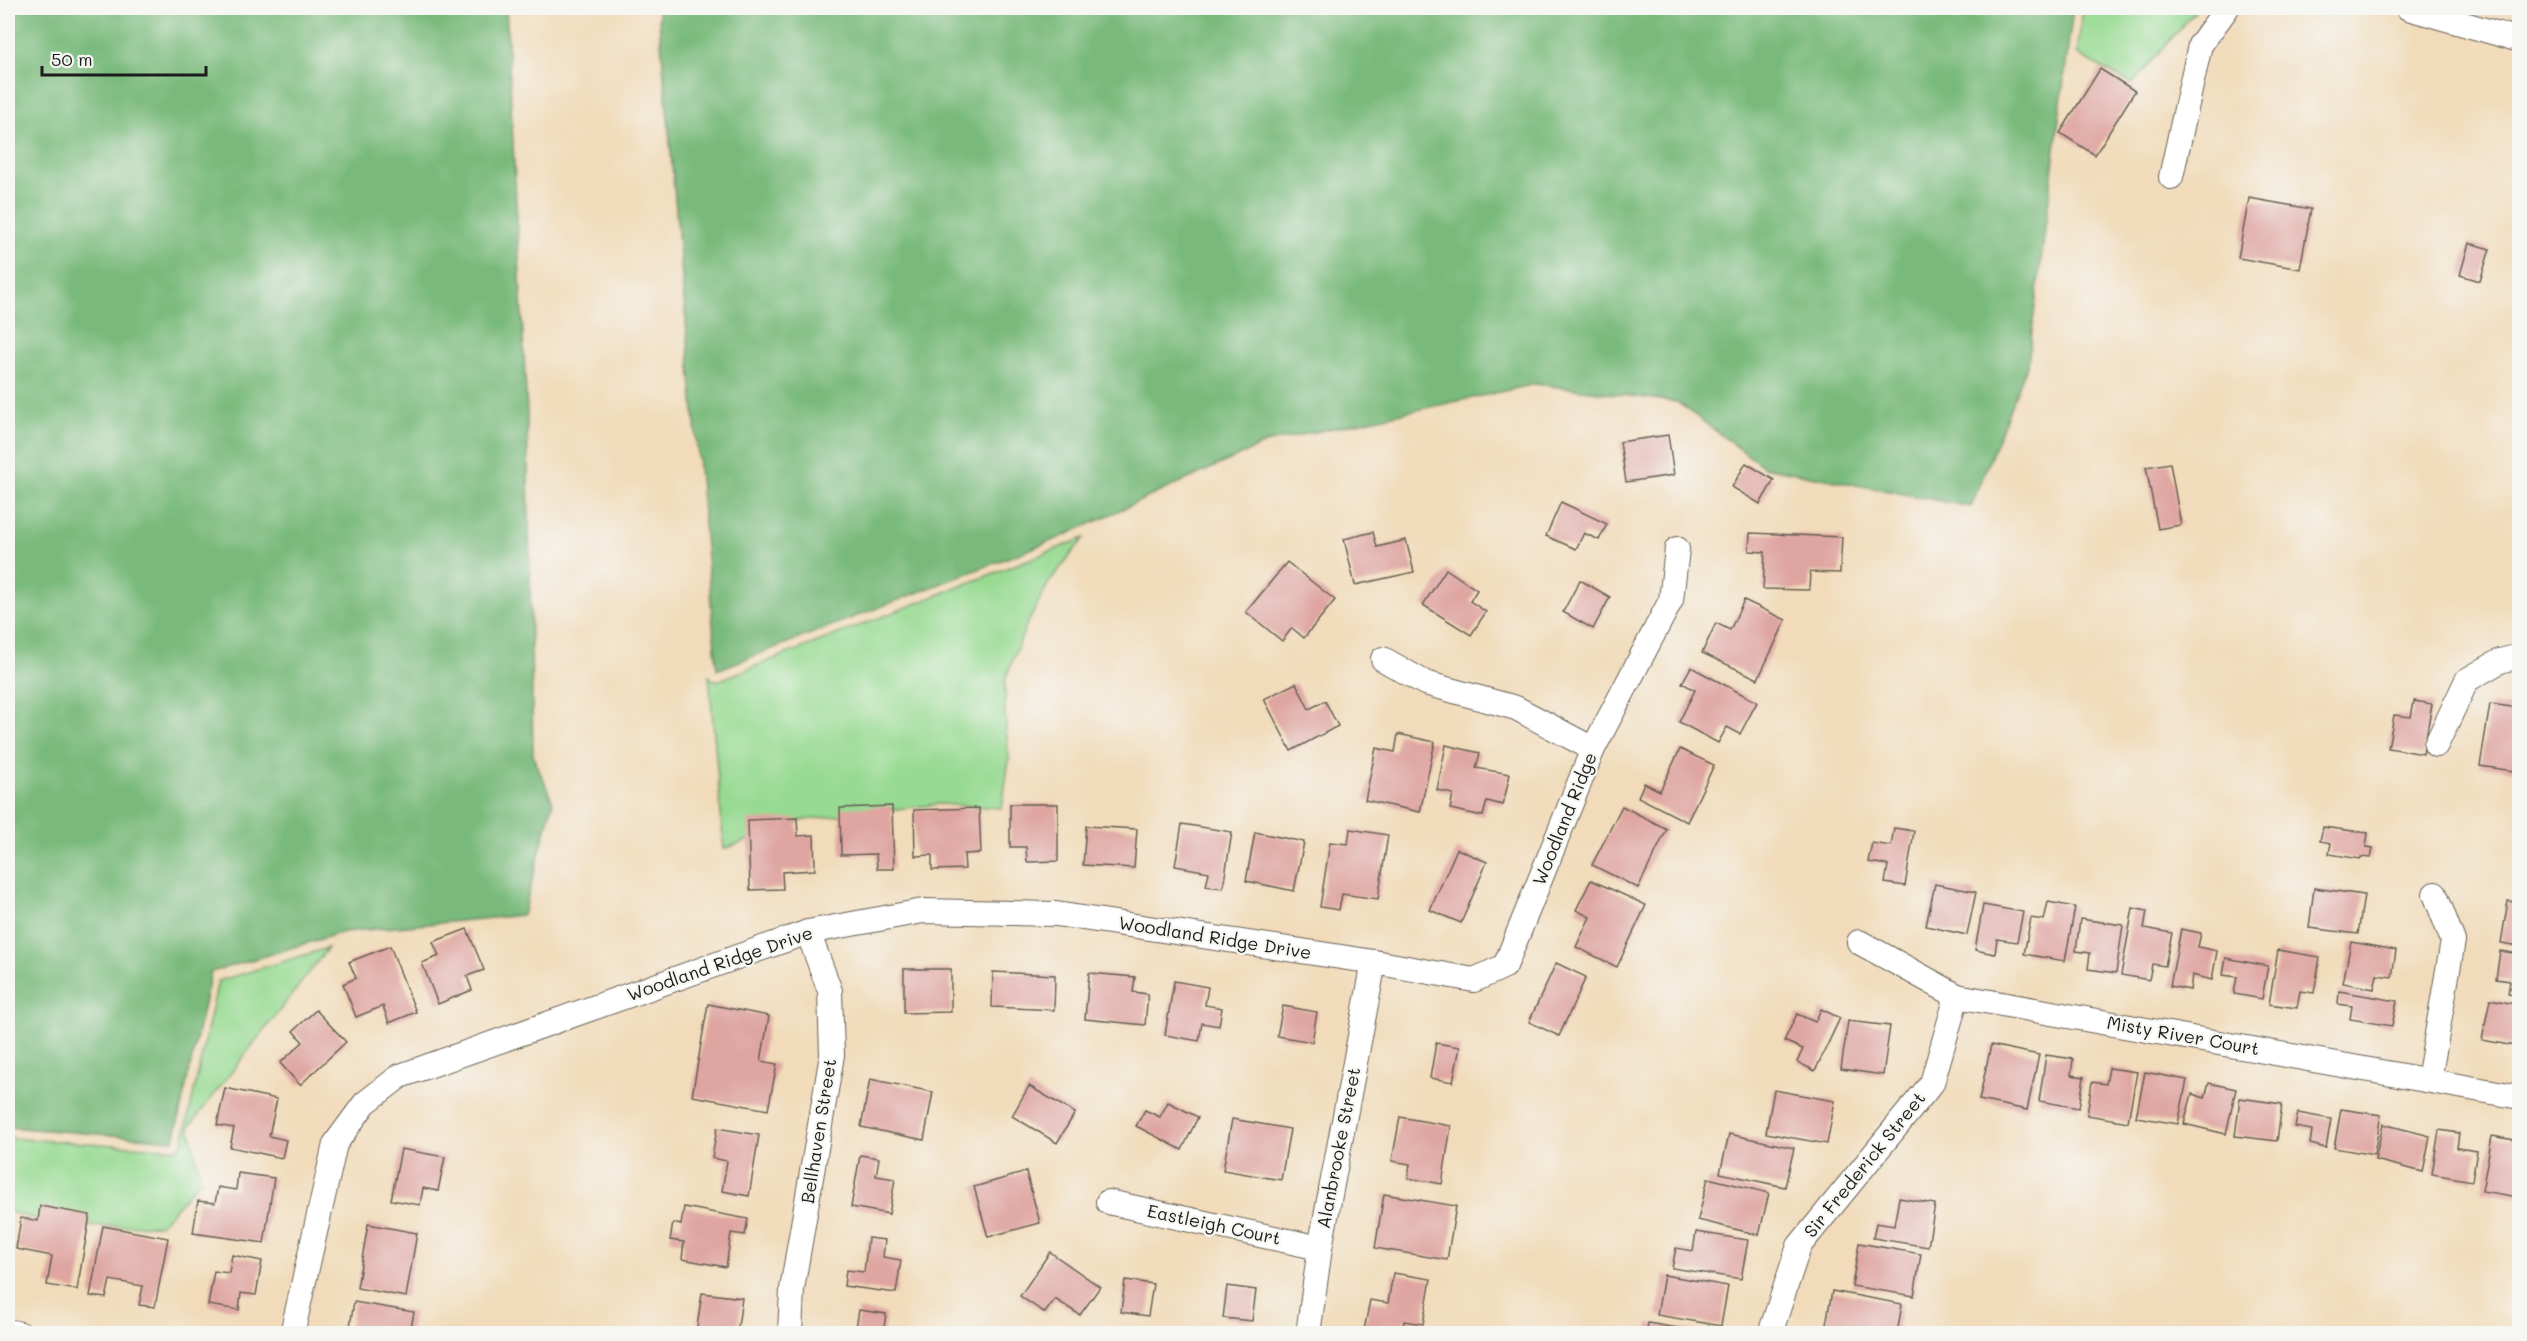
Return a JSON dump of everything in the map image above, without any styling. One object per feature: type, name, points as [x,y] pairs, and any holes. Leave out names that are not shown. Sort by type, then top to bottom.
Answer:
[{"type":"street","points":[[2172,177],[2200,45],[2227,8]]},
{"type":"street","points":[[2408,8],[2520,40]]},
{"type":"street","name":"Woodland Ridge","points":[[1374,962],[1474,980],[1505,966],[1593,749],[1671,600],[1677,549]]},
{"type":"street","points":[[2436,745],[2467,680],[2500,661],[2520,656]]},
{"type":"street","points":[[1383,658],[1425,683],[1516,708],[1593,749]]},
{"type":"street","points":[[2428,1080],[2453,941],[2435,894]]},
{"type":"street","name":"Woodland Ridge Drive","points":[[292,1334],[335,1144],[365,1103],[400,1076],[808,932],[923,911],[1056,914],[1374,962]]},
{"type":"street","name":"Bellhaven Street","points":[[790,1334],[792,1289],[832,1055],[830,991],[808,932]]},
{"type":"street","name":"Misty River Court","points":[[1859,942],[1957,996],[2520,1097]]},
{"type":"street","name":"Alanbrooke Street","points":[[1308,1334],[1320,1248],[1374,962]]},
{"type":"street","name":"Sir Frederick Street","points":[[1770,1334],[1799,1246],[1932,1083],[1957,996]]},
{"type":"street","name":"Eastleigh Court","points":[[1108,1202],[1320,1248]]},
{"type":"street","points":[[8,1331],[20,1334]]},
{"type":"green space","points":[[8,8],[506,8],[527,413],[533,756],[553,802],[523,915],[344,932],[211,972],[174,1140],[8,1127]]},
{"type":"green space","points":[[658,8],[2073,8],[2028,363],[1971,507],[1764,467],[1677,402],[1536,384],[1269,442],[1059,538],[717,670]]},
{"type":"green space","points":[[2083,8],[2198,8],[2132,84],[2077,54]]},
{"type":"green space","points":[[1084,538],[1049,582],[1025,628],[1005,680],[1005,719],[1009,759],[1002,808],[940,804],[804,820],[724,849],[709,676],[714,680],[720,680]]},
{"type":"green space","points":[[328,948],[189,1127],[201,1179],[160,1225],[71,1227],[8,1212],[8,1138],[178,1149],[183,1142],[218,981]]},
{"type":"building","points":[[2100,69],[2135,91],[2095,155],[2060,133]]},
{"type":"building","points":[[2249,198],[2311,209],[2300,269],[2238,258]]},
{"type":"building","points":[[2469,243],[2490,249],[2480,281],[2460,275]]},
{"type":"building","points":[[1668,435],[1674,475],[1626,482],[1620,442]]},
{"type":"building","points":[[1746,463],[1774,480],[1760,504],[1732,487]]},
{"type":"building","points":[[2170,463],[2181,525],[2158,529],[2146,467]]},
{"type":"building","points":[[1561,502],[1607,524],[1599,540],[1584,533],[1576,549],[1546,536]]},
{"type":"building","points":[[1373,532],[1377,547],[1406,540],[1414,572],[1355,585],[1344,539]]},
{"type":"building","points":[[1750,533],[1842,537],[1840,573],[1810,572],[1809,590],[1763,589],[1765,552],[1749,551]]},
{"type":"building","points":[[1287,562],[1335,600],[1304,638],[1292,628],[1282,641],[1246,612]]},
{"type":"building","points":[[1446,569],[1477,590],[1470,601],[1486,612],[1471,635],[1423,605]]},
{"type":"building","points":[[1580,580],[1610,597],[1593,629],[1563,612]]},
{"type":"building","points":[[1744,600],[1786,620],[1758,679],[1702,653],[1716,623],[1730,630]]},
{"type":"building","points":[[1691,667],[1757,702],[1740,734],[1727,727],[1718,743],[1679,722],[1695,690],[1682,683]]},
{"type":"building","points":[[1296,683],[1309,709],[1325,701],[1338,726],[1291,751],[1264,699]]},
{"type":"building","points":[[2414,701],[2432,704],[2423,754],[2388,748],[2394,715],[2411,717]]},
{"type":"building","points":[[2490,704],[2519,708],[2517,724],[2520,725],[2520,772],[2480,766]]},
{"type":"building","points":[[1398,734],[1435,742],[1420,812],[1365,800],[1376,748],[1395,752]]},
{"type":"building","points":[[1446,745],[1480,753],[1476,768],[1510,774],[1503,805],[1487,801],[1483,816],[1450,809],[1453,794],[1437,790]]},
{"type":"building","points":[[1680,749],[1714,765],[1687,822],[1638,797],[1644,783],[1660,791]]},
{"type":"building","points":[[1010,804],[1058,804],[1058,861],[1027,862],[1026,847],[1010,847]]},
{"type":"building","points":[[892,806],[894,869],[877,869],[876,854],[841,855],[840,808]]},
{"type":"building","points":[[1622,806],[1667,829],[1638,888],[1592,865]]},
{"type":"building","points":[[979,808],[981,853],[964,854],[965,869],[932,870],[932,855],[915,856],[914,810]]},
{"type":"building","points":[[797,818],[798,836],[814,835],[815,870],[782,872],[783,889],[750,890],[748,820]]},
{"type":"building","points":[[1182,824],[1232,832],[1223,888],[1206,886],[1209,872],[1175,866]]},
{"type":"building","points":[[1086,826],[1137,829],[1134,868],[1083,865]]},
{"type":"building","points":[[2323,827],[2368,833],[2366,847],[2373,848],[2371,858],[2361,857],[2360,859],[2329,854],[2331,843],[2320,841]]},
{"type":"building","points":[[1894,828],[1914,831],[1905,886],[1885,883],[1888,865],[1868,862],[1872,843],[1891,846]]},
{"type":"building","points":[[1350,829],[1388,835],[1378,899],[1342,894],[1339,910],[1320,907],[1330,842],[1348,844]]},
{"type":"building","points":[[1255,832],[1304,842],[1294,891],[1246,881]]},
{"type":"building","points":[[1457,849],[1487,862],[1461,923],[1430,910]]},
{"type":"building","points":[[1591,880],[1646,905],[1617,967],[1576,947],[1590,917],[1576,910]]},
{"type":"building","points":[[1935,884],[1976,892],[1967,935],[1926,926]]},
{"type":"building","points":[[2314,888],[2364,895],[2358,934],[2309,928]]},
{"type":"building","points":[[2508,901],[2520,903],[2520,946],[2501,943]]},
{"type":"building","points":[[2048,902],[2075,907],[2065,961],[2024,954],[2031,918],[2044,920]]},
{"type":"building","points":[[1983,905],[2023,912],[2017,942],[1997,939],[1995,954],[1975,950]]},
{"type":"building","points":[[2133,908],[2147,911],[2144,928],[2172,933],[2165,966],[2152,964],[2149,980],[2121,975]]},
{"type":"building","points":[[2080,919],[2123,925],[2116,973],[2088,969],[2090,953],[2076,951]]},
{"type":"building","points":[[467,929],[484,970],[467,976],[472,990],[438,1004],[422,963],[439,956],[433,942]]},
{"type":"building","points":[[2181,929],[2201,933],[2198,947],[2217,951],[2212,980],[2192,975],[2190,990],[2170,986]]},
{"type":"building","points":[[2351,942],[2396,950],[2392,977],[2377,975],[2374,989],[2343,983]]},
{"type":"building","points":[[390,946],[416,1012],[389,1023],[383,1006],[356,1017],[343,984],[356,978],[349,962]]},
{"type":"building","points":[[2278,950],[2320,957],[2314,993],[2300,991],[2297,1008],[2269,1004]]},
{"type":"building","points":[[2500,951],[2520,954],[2520,996],[2508,994],[2510,981],[2496,979]]},
{"type":"building","points":[[2226,958],[2268,966],[2262,999],[2234,994],[2237,977],[2223,975]]},
{"type":"building","points":[[1556,963],[1586,977],[1559,1036],[1529,1022]]},
{"type":"building","points":[[904,969],[951,969],[951,1012],[904,1013]]},
{"type":"building","points":[[993,972],[1055,975],[1054,1010],[992,1007]]},
{"type":"building","points":[[1089,973],[1135,977],[1133,992],[1148,994],[1145,1025],[1085,1019]]},
{"type":"building","points":[[1174,981],[1208,987],[1205,1005],[1222,1008],[1219,1026],[1202,1023],[1199,1041],[1165,1035]]},
{"type":"building","points":[[2339,991],[2397,1001],[2392,1026],[2350,1019],[2352,1006],[2338,1004]]},
{"type":"building","points":[[2490,999],[2520,1005],[2520,1047],[2482,1040]]},
{"type":"building","points":[[708,1004],[769,1016],[761,1061],[777,1064],[768,1110],[692,1096]]},
{"type":"building","points":[[1283,1006],[1317,1012],[1312,1042],[1277,1036]]},
{"type":"building","points":[[1821,1009],[1840,1018],[1815,1071],[1797,1062],[1803,1049],[1784,1041],[1797,1014],[1815,1022]]},
{"type":"building","points":[[316,1010],[346,1042],[300,1085],[280,1063],[303,1042],[293,1031]]},
{"type":"building","points":[[1848,1021],[1890,1026],[1883,1075],[1841,1069]]},
{"type":"building","points":[[1436,1043],[1460,1047],[1453,1082],[1430,1078]]},
{"type":"building","points":[[1991,1045],[2039,1055],[2027,1110],[1979,1100]]},
{"type":"building","points":[[2046,1055],[2073,1059],[2071,1075],[2084,1077],[2079,1108],[2039,1101]]},
{"type":"building","points":[[2109,1068],[2137,1072],[2128,1122],[2087,1115],[2092,1082],[2106,1084]]},
{"type":"building","points":[[2145,1072],[2187,1080],[2178,1124],[2136,1117]]},
{"type":"building","points":[[870,1079],[933,1092],[924,1140],[861,1127]]},
{"type":"building","points":[[2209,1083],[2236,1089],[2226,1134],[2184,1124],[2192,1094],[2205,1098]]},
{"type":"building","points":[[1029,1086],[1075,1113],[1057,1143],[1012,1116]]},
{"type":"building","points":[[225,1088],[277,1099],[269,1136],[286,1140],[282,1158],[230,1147],[234,1128],[217,1125]]},
{"type":"building","points":[[1774,1090],[1835,1101],[1827,1144],[1766,1133]]},
{"type":"building","points":[[2240,1098],[2282,1104],[2277,1141],[2235,1136]]},
{"type":"building","points":[[1168,1102],[1198,1117],[1182,1150],[1136,1126],[1145,1110],[1160,1117]]},
{"type":"building","points":[[2341,1109],[2381,1115],[2374,1155],[2334,1148]]},
{"type":"building","points":[[2298,1113],[2331,1119],[2326,1148],[2310,1144],[2312,1130],[2295,1127]]},
{"type":"building","points":[[1400,1117],[1451,1126],[1442,1184],[1408,1178],[1410,1164],[1392,1161]]},
{"type":"building","points":[[1232,1119],[1290,1129],[1281,1180],[1223,1170]]},
{"type":"building","points":[[2383,1124],[2430,1136],[2423,1172],[2375,1160]]},
{"type":"building","points":[[717,1128],[759,1135],[749,1196],[722,1191],[727,1161],[712,1158]]},
{"type":"building","points":[[2439,1130],[2459,1133],[2457,1148],[2477,1151],[2472,1181],[2432,1174]]},
{"type":"building","points":[[1729,1134],[1794,1148],[1785,1187],[1720,1173]]},
{"type":"building","points":[[2492,1136],[2520,1141],[2520,1185],[2517,1197],[2482,1191]]},
{"type":"building","points":[[401,1149],[445,1157],[438,1191],[423,1188],[420,1205],[391,1200]]},
{"type":"building","points":[[860,1155],[879,1158],[876,1176],[895,1179],[889,1214],[851,1207]]},
{"type":"building","points":[[1026,1172],[1040,1223],[988,1237],[974,1187]]},
{"type":"building","points":[[238,1173],[274,1178],[264,1243],[193,1233],[198,1201],[215,1203],[218,1187],[236,1190]]},
{"type":"building","points":[[1708,1178],[1769,1193],[1759,1235],[1698,1220]]},
{"type":"building","points":[[1384,1194],[1456,1206],[1447,1260],[1375,1248]]},
{"type":"building","points":[[1899,1198],[1935,1204],[1928,1247],[1873,1238],[1876,1223],[1894,1226]]},
{"type":"building","points":[[40,1206],[90,1215],[77,1290],[47,1285],[52,1256],[16,1249],[21,1218],[38,1221]]},
{"type":"building","points":[[684,1207],[748,1219],[745,1235],[731,1233],[726,1267],[682,1259],[684,1242],[670,1240],[673,1223],[681,1225]]},
{"type":"building","points":[[368,1224],[417,1233],[406,1297],[357,1288]]},
{"type":"building","points":[[103,1226],[168,1238],[155,1307],[139,1305],[143,1286],[110,1280],[106,1298],[90,1296]]},
{"type":"building","points":[[1696,1232],[1748,1240],[1741,1279],[1672,1268],[1676,1248],[1693,1251]]},
{"type":"building","points":[[868,1238],[885,1240],[883,1257],[901,1260],[896,1293],[844,1286],[846,1270],[864,1272]]},
{"type":"building","points":[[1859,1243],[1921,1254],[1914,1296],[1852,1286]]},
{"type":"building","points":[[1050,1252],[1100,1287],[1080,1315],[1055,1299],[1045,1313],[1020,1296]]},
{"type":"building","points":[[232,1255],[262,1261],[256,1295],[241,1293],[239,1310],[208,1305],[214,1271],[229,1273]]},
{"type":"building","points":[[1393,1273],[1431,1279],[1423,1324],[1404,1321],[1402,1334],[1364,1330],[1370,1300],[1388,1303]]},
{"type":"building","points":[[1664,1275],[1728,1286],[1721,1326],[1657,1315]]},
{"type":"building","points":[[1125,1280],[1153,1284],[1148,1316],[1121,1312]]},
{"type":"building","points":[[1227,1286],[1256,1290],[1252,1321],[1223,1318]]},
{"type":"building","points":[[1832,1291],[1902,1304],[1897,1334],[1843,1334],[1825,1330]]},
{"type":"building","points":[[702,1293],[742,1298],[737,1334],[696,1334]]},
{"type":"building","points":[[354,1302],[414,1312],[410,1334],[349,1332]]},
{"type":"building","points":[[859,1310],[886,1314],[883,1334],[855,1334]]},
{"type":"building","points":[[1648,1323],[1700,1332],[1700,1334],[1646,1334]]}]
